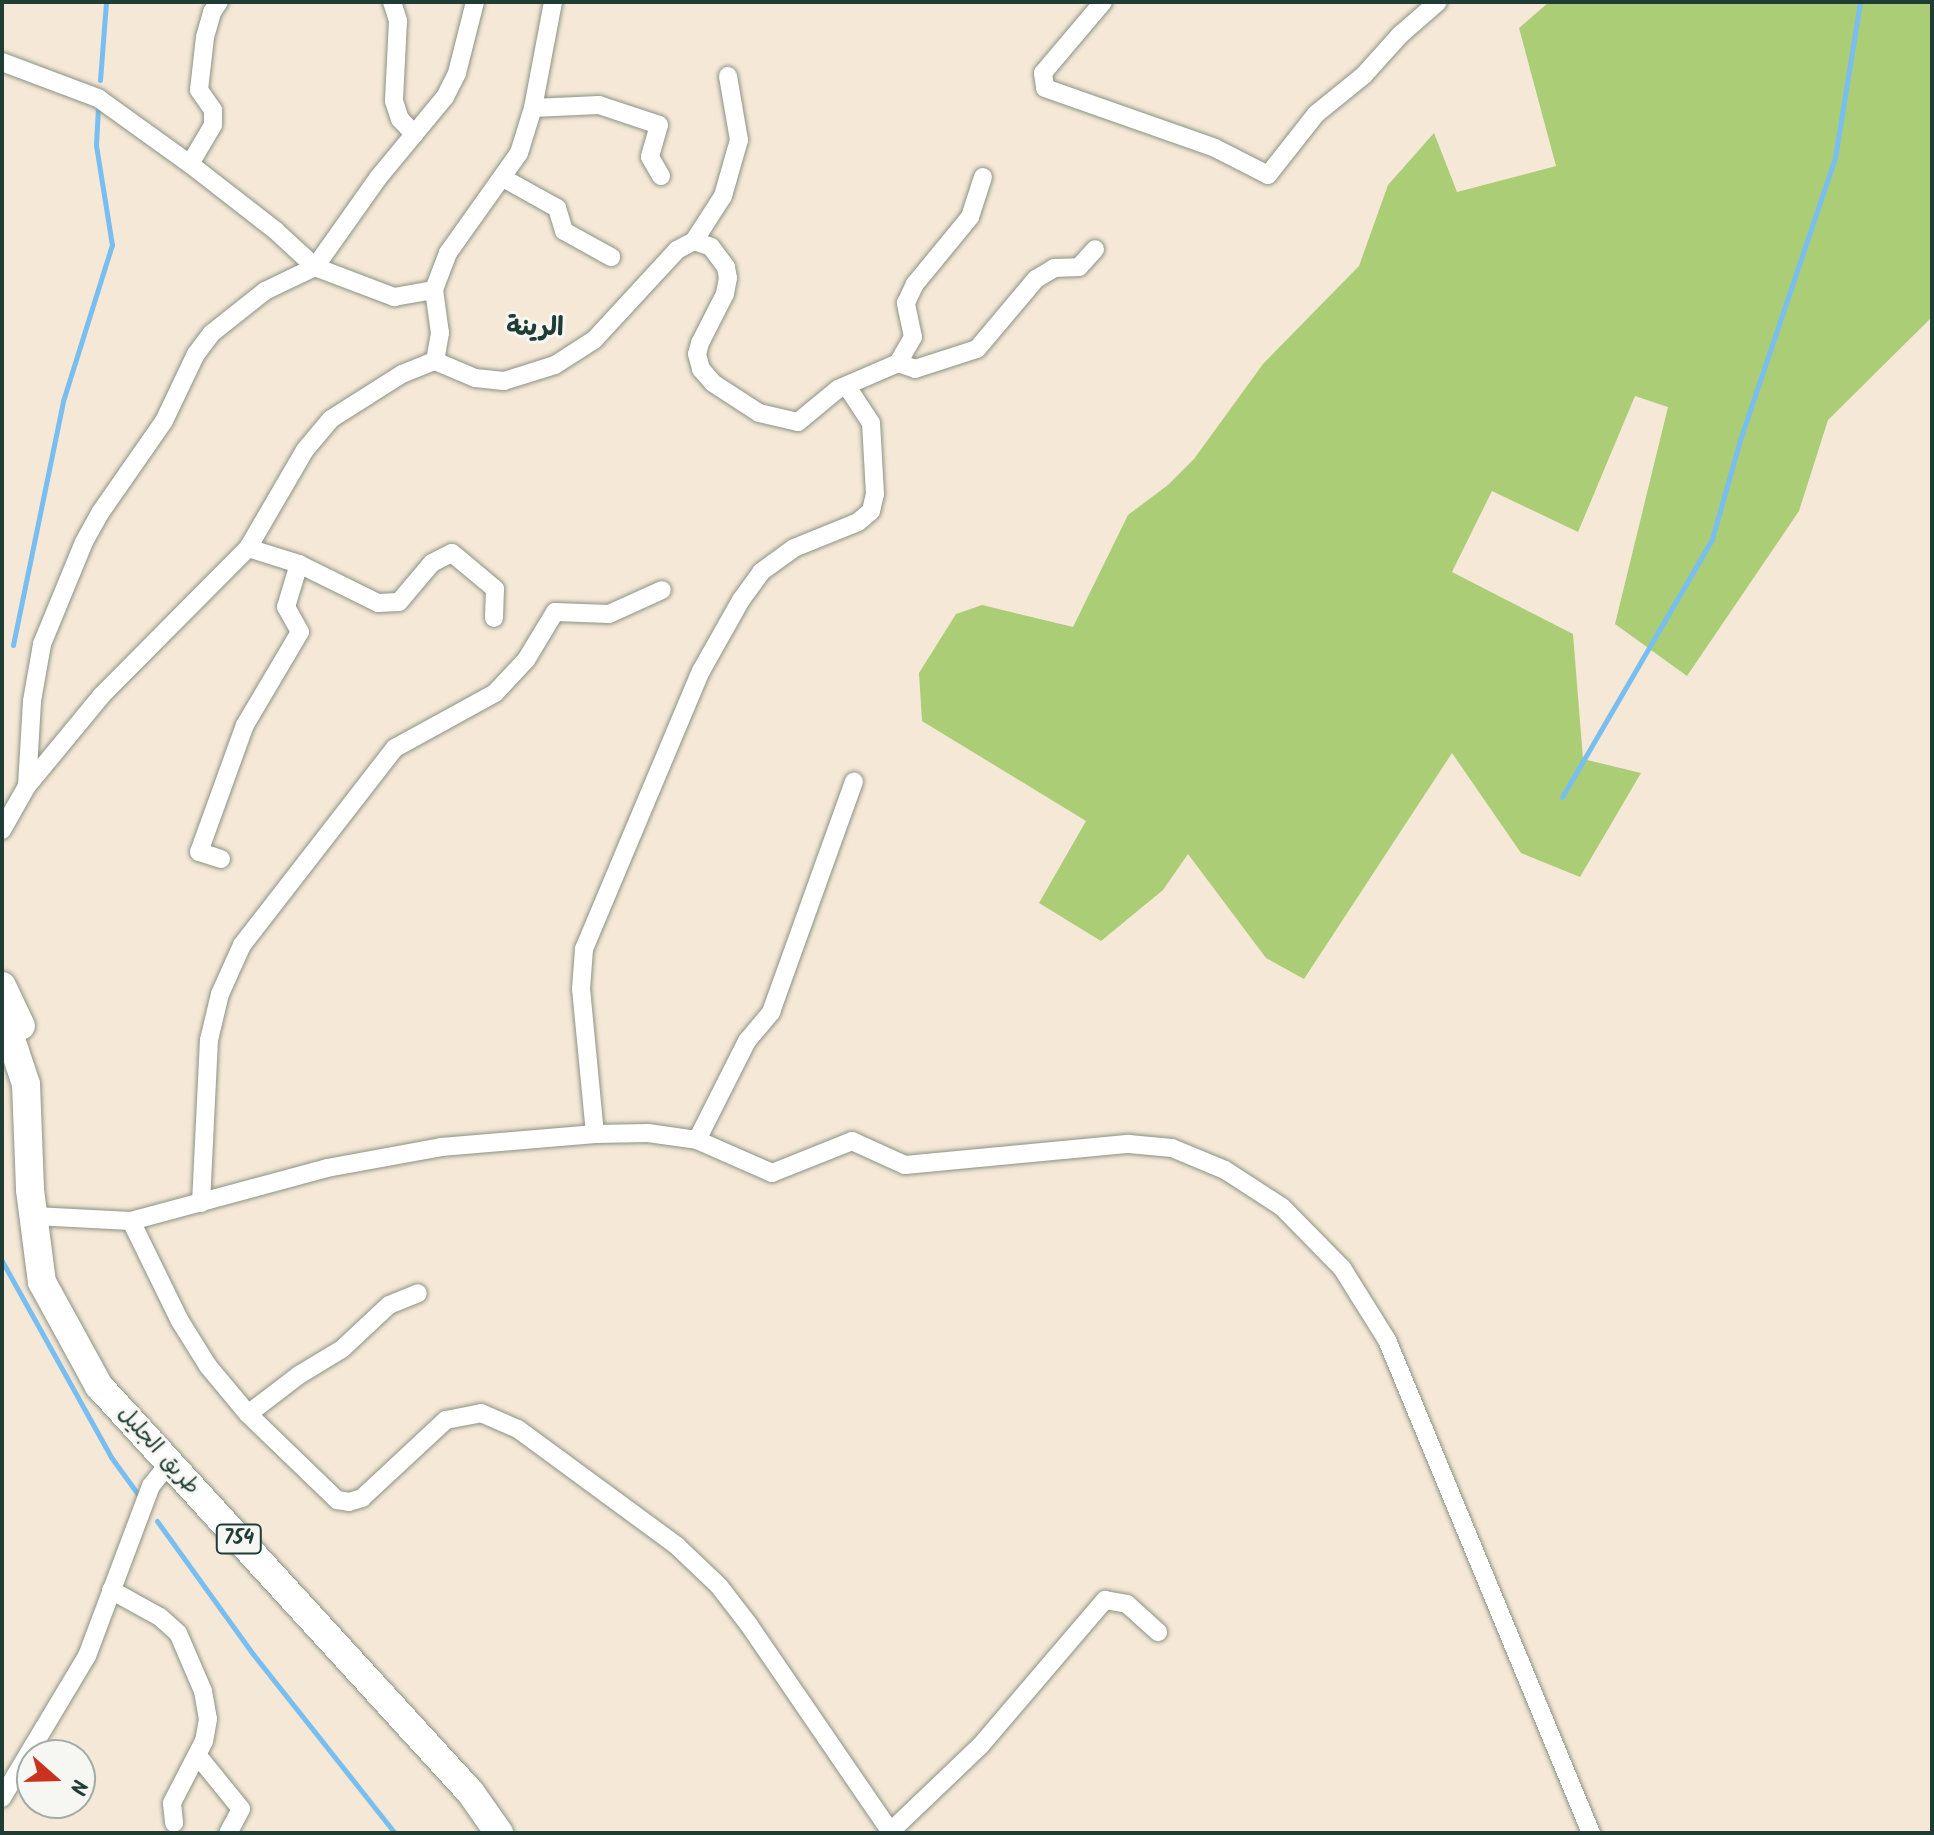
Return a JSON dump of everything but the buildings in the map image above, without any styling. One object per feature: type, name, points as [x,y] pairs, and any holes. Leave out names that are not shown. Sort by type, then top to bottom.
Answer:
[{"type":"main road","name":"طريق الجليل","points":[[2,986],[15,1008],[35,1075],[39,1181],[34,1216]]},
{"type":"main road","name":"طريق الجليل","points":[[2,1012],[26,1084],[34,1216],[42,1282],[99,1386],[471,1793],[499,1833]]},
{"type":"street","points":[[190,164],[213,125],[213,110],[199,90],[205,37],[212,12],[219,2]]},
{"type":"street","points":[[392,2],[398,21],[394,101],[400,119],[414,134]]},
{"type":"street","points":[[27,786],[32,701],[42,644],[84,542],[164,421],[196,354],[212,333],[265,291],[315,267],[445,97],[457,73],[475,2]]},
{"type":"street","points":[[435,361],[440,333],[434,290],[448,253],[519,153],[533,108],[553,2]]},
{"type":"street","points":[[1103,2],[1043,73],[1045,88],[1215,148],[1268,175],[1316,114],[1364,75],[1400,35],[1438,2]]},
{"type":"street","points":[[2,62],[98,98],[190,164],[276,231],[315,267],[394,297],[434,290]]},
{"type":"street","points":[[2,830],[27,786],[102,695],[248,548],[305,450],[331,419],[402,374],[435,361],[475,378],[504,381],[555,365],[594,340],[677,250],[694,241],[723,196],[739,140],[728,76]]},
{"type":"street","points":[[533,108],[599,105],[659,125],[650,157],[661,176]]},
{"type":"street","points":[[694,241],[711,247],[721,258],[728,278],[725,294],[697,354],[701,369],[713,383],[759,413],[798,422],[838,389],[848,388],[898,363],[913,337],[906,303],[924,269],[951,243],[970,217],[983,177]]},
{"type":"street","points":[[503,178],[557,208],[564,231],[611,257]]},
{"type":"street","points":[[898,363],[915,369],[977,349],[1036,279],[1054,268],[1079,267],[1095,249]]},
{"type":"street","points":[[595,1134],[581,989],[584,949],[701,671],[741,600],[761,572],[794,548],[858,522],[871,511],[875,494],[871,423],[848,388]]},
{"type":"street","points":[[248,548],[299,564],[378,603],[399,602],[432,563],[452,553],[495,589],[494,618]]},
{"type":"street","points":[[221,859],[199,852],[245,725],[300,632],[286,607],[299,564]]},
{"type":"street","points":[[201,1203],[209,1040],[220,994],[242,945],[395,748],[495,693],[526,660],[555,612],[609,614],[662,590]]},
{"type":"street","points":[[697,1140],[747,1041],[771,1012],[854,781]]},
{"type":"street","points":[[34,1216],[131,1221],[327,1168],[441,1147],[595,1134],[648,1133],[697,1140],[772,1173],[852,1141],[905,1165],[1129,1144],[1172,1148],[1225,1170],[1282,1207],[1342,1268],[1387,1340],[1591,1833]]},
{"type":"street","points":[[131,1221],[180,1321],[208,1366],[248,1414],[337,1500],[349,1502],[362,1498],[435,1427],[457,1415],[481,1413],[518,1429],[677,1546],[719,1586],[890,1832],[981,1745],[1105,1600],[1127,1604],[1158,1632]]},
{"type":"street","points":[[248,1414],[299,1375],[342,1349],[389,1305],[418,1293]]},
{"type":"street","points":[[2,1798],[87,1656],[151,1486],[169,1463]]},
{"type":"street","points":[[111,1590],[160,1617],[178,1633],[189,1650],[208,1719],[198,1756],[183,1777],[172,1803],[174,1823]]},
{"type":"street","points":[[198,1756],[241,1809],[228,1833]]},
{"type":"green space","points":[[1549,2],[1932,2],[1932,317],[1828,420],[1799,511],[1687,676],[1615,624],[1668,407],[1635,396],[1578,532],[1492,491],[1452,572],[1573,634],[1583,759],[1641,773],[1580,877],[1521,853],[1452,753],[1304,979],[1266,958],[1188,854],[1163,890],[1101,941],[1039,903],[1086,821],[922,721],[919,673],[956,614],[982,605],[1073,627],[1128,515],[1168,485],[1194,459],[1263,364],[1359,266],[1388,185],[1434,133],[1457,192],[1556,166],[1519,28]]},
{"type":"waterway","points":[[100,80],[106,2]]},
{"type":"waterway","points":[[1562,797],[1712,539],[1740,440],[1835,158],[1860,2]]},
{"type":"waterway","points":[[13,645],[63,401],[112,245],[96,145],[98,107]]},
{"type":"waterway","points":[[2,1261],[111,1457],[140,1497]]},
{"type":"waterway","points":[[157,1521],[253,1654],[395,1833]]},
{"type":"district","name":"الرينة","points":[[535,329]]}]
